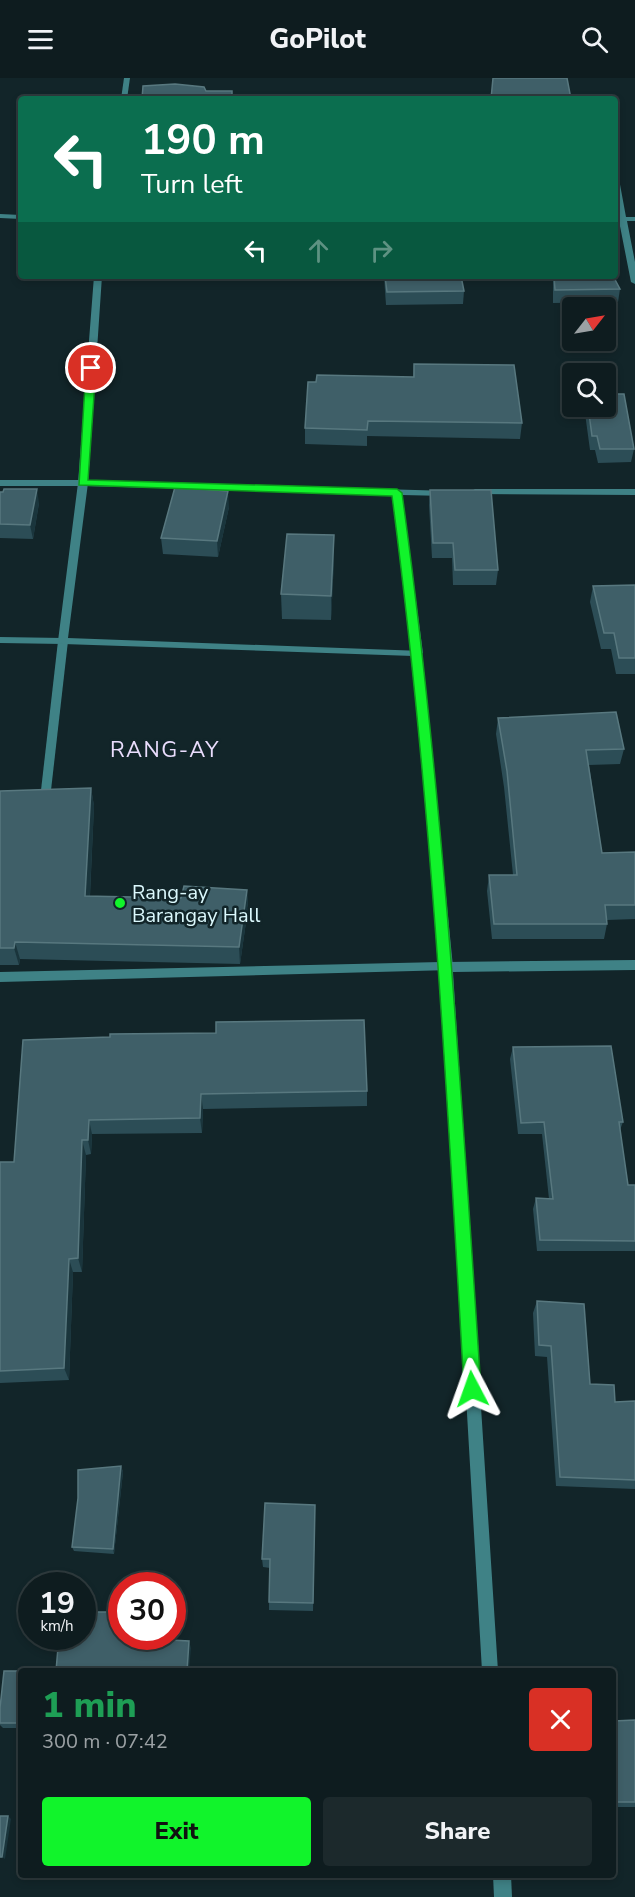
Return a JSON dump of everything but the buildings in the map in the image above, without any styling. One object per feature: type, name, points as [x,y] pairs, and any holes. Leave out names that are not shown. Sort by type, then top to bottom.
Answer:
[{"type":"street","points":[[124,96],[127,78]]},
{"type":"street","points":[[0,216],[18,217]]},
{"type":"street","points":[[635,219],[618,219],[635,282]]},
{"type":"street","points":[[45,799],[83,483],[98,279]]},
{"type":"street","points":[[0,483],[83,483],[397,493],[457,492]]},
{"type":"street","points":[[469,492],[635,492]]},
{"type":"street","points":[[397,493],[418,653],[447,967],[489,1668]]},
{"type":"street","points":[[0,640],[418,653]]},
{"type":"street","points":[[0,977],[635,965]]},
{"type":"street","points":[[502,1878],[503,1897]]},
{"type":"place","name":"Rang-ay Barangay Hall","points":[[120,903]]},
{"type":"district","name":"RANG-AY","points":[[165,750]]},
{"type":"route","points":[[91,368],[83,483],[397,493],[418,653],[447,967],[472,1389]]}]
